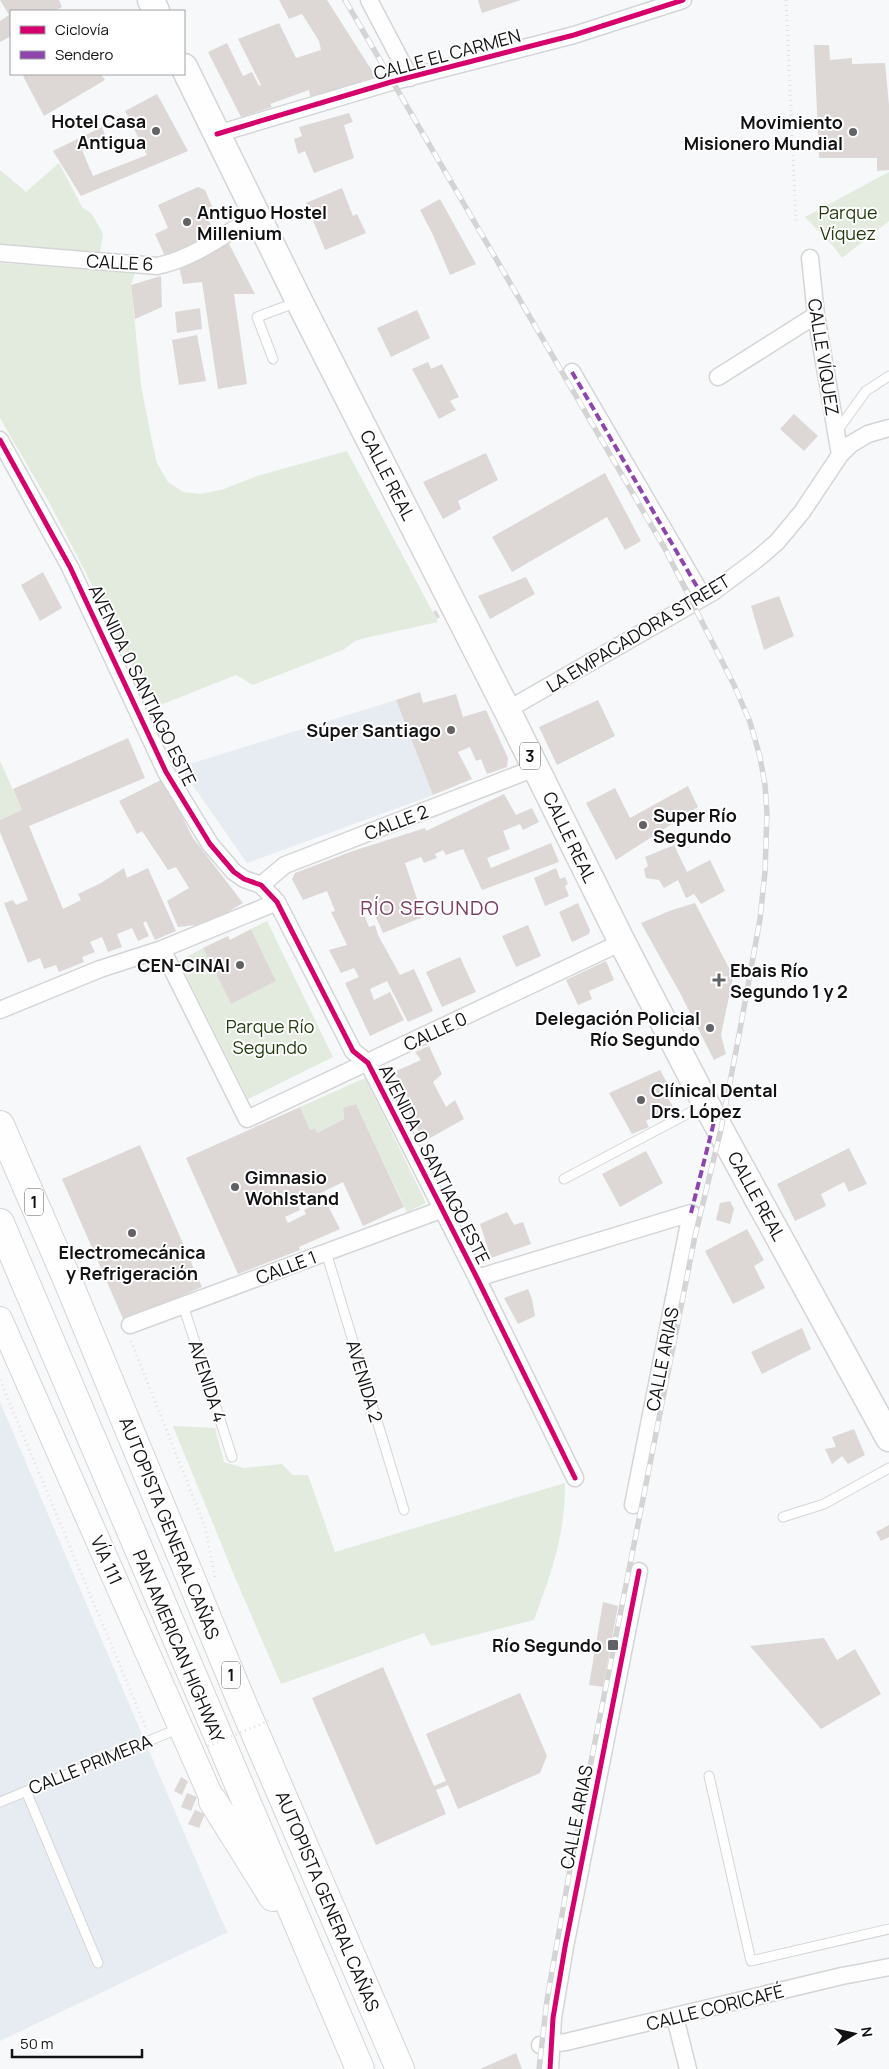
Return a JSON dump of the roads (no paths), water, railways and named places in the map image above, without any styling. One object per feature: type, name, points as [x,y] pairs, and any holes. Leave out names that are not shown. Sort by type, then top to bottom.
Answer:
[{"type":"highway","name":"AUTOPISTA GENERAL CAÑAS","points":[[0,1125],[67,1279],[237,1691],[400,2069]]},
{"type":"highway","name":"PAN AMERICAN HIGHWAY","points":[[0,1223],[360,2069]]},
{"type":"highway","points":[[213,1801],[311,1956]]},
{"type":"main road","name":"CALLE REAL","points":[[185,69],[299,301],[507,710],[622,942],[706,1104],[889,1438]]},
{"type":"main road","name":"VÍA 111","points":[[0,1319],[213,1801]]},
{"type":"street","points":[[369,0],[410,78]]},
{"type":"street","name":"CALLE EL CARMEN","points":[[217,134],[391,82],[574,35],[684,0]]},
{"type":"street","name":"CALLE 6","points":[[0,253],[157,266],[172,263],[187,256],[257,215]]},
{"type":"street","name":"CALLE VÍQUEZ","points":[[810,258],[816,314],[840,455]]},
{"type":"street","points":[[718,377],[816,314]]},
{"type":"street","points":[[572,372],[703,598]]},
{"type":"street","name":"LA EMPACADORA STREET","points":[[507,710],[703,598],[756,560],[777,542],[802,512],[840,455],[851,444],[860,437],[880,429],[889,428]]},
{"type":"street","name":"AVENIDA 0 SANTIAGO ESTE","points":[[0,440],[70,567],[166,772],[210,844],[234,872],[244,879],[261,885],[278,902],[353,1052],[368,1063],[443,1209],[575,1478]]},
{"type":"street","name":"CALLE 2","points":[[261,885],[285,865],[535,768]]},
{"type":"street","points":[[0,1010],[100,969],[162,948],[278,902]]},
{"type":"street","name":"CALLE 0","points":[[162,948],[247,1119],[622,942]]},
{"type":"street","name":"CALLE 1","points":[[130,1325],[443,1209]]},
{"type":"street","name":"CALLE ARIAS","points":[[477,1278],[691,1213],[633,1505]]},
{"type":"street","name":"CALLE ARIAS","points":[[550,2069],[546,2045],[553,2018],[565,1947],[639,1572]]},
{"type":"street","name":"CALLE CORICAFÉ","points":[[546,2045],[675,2017],[842,1976],[889,1967]]},
{"type":"street","points":[[675,2017],[688,2069]]},
{"type":"lane","points":[[273,359],[257,317],[299,301]]},
{"type":"lane","points":[[836,433],[854,404],[866,391],[889,376]]},
{"type":"lane","points":[[564,1179],[706,1104]]},
{"type":"lane","name":"AVENIDA 2","points":[[326,1252],[404,1510]]},
{"type":"lane","name":"AVENIDA 4","points":[[183,1305],[232,1457]]},
{"type":"lane","points":[[783,1517],[824,1504],[889,1468]]},
{"type":"lane","name":"CALLE PRIMERA","points":[[0,1802],[150,1739],[181,1728]]},
{"type":"lane","points":[[709,1776],[751,1962],[889,1929]]},
{"type":"lane","points":[[26,1791],[98,1962]]},
{"type":"railway","points":[[345,0],[664,547],[734,685],[750,722],[760,757],[765,785],[767,813],[765,872],[760,919],[721,1129],[695,1236],[572,1858],[547,2000],[539,2069]]},
{"type":"place","name":"Hotel Casa Antigua","points":[[156,131]]},
{"type":"place","name":"Movimiento Misionero Mundial","points":[[853,132]]},
{"type":"place","name":"Antiguo Hostel Millenium","points":[[187,222]]},
{"type":"place","name":"Súper Santiago","points":[[451,730]]},
{"type":"place","name":"Super Río Segundo","points":[[643,825]]},
{"type":"place","name":"CEN-CINAI","points":[[240,965]]},
{"type":"place","name":"Ebais Río Segundo 1 y 2","points":[[719,980]]},
{"type":"place","name":"Delegación Policial Río Segundo","points":[[710,1028]]},
{"type":"place","name":"Clínical Dental Drs. López","points":[[641,1100]]},
{"type":"place","name":"Gimnasio Wohlstand","points":[[235,1187]]},
{"type":"place","name":"Electromecánica y Refrigeración","points":[[132,1233]]},
{"type":"place","name":"Río Segundo","points":[[613,1645]]},
{"type":"district","name":"RÍO SEGUNDO","points":[[430,907]]},
{"type":"park label","name":"Parque Víquez","points":[[848,222]]},
{"type":"park label","name":"Parque Río Segundo","points":[[270,1036]]}]
